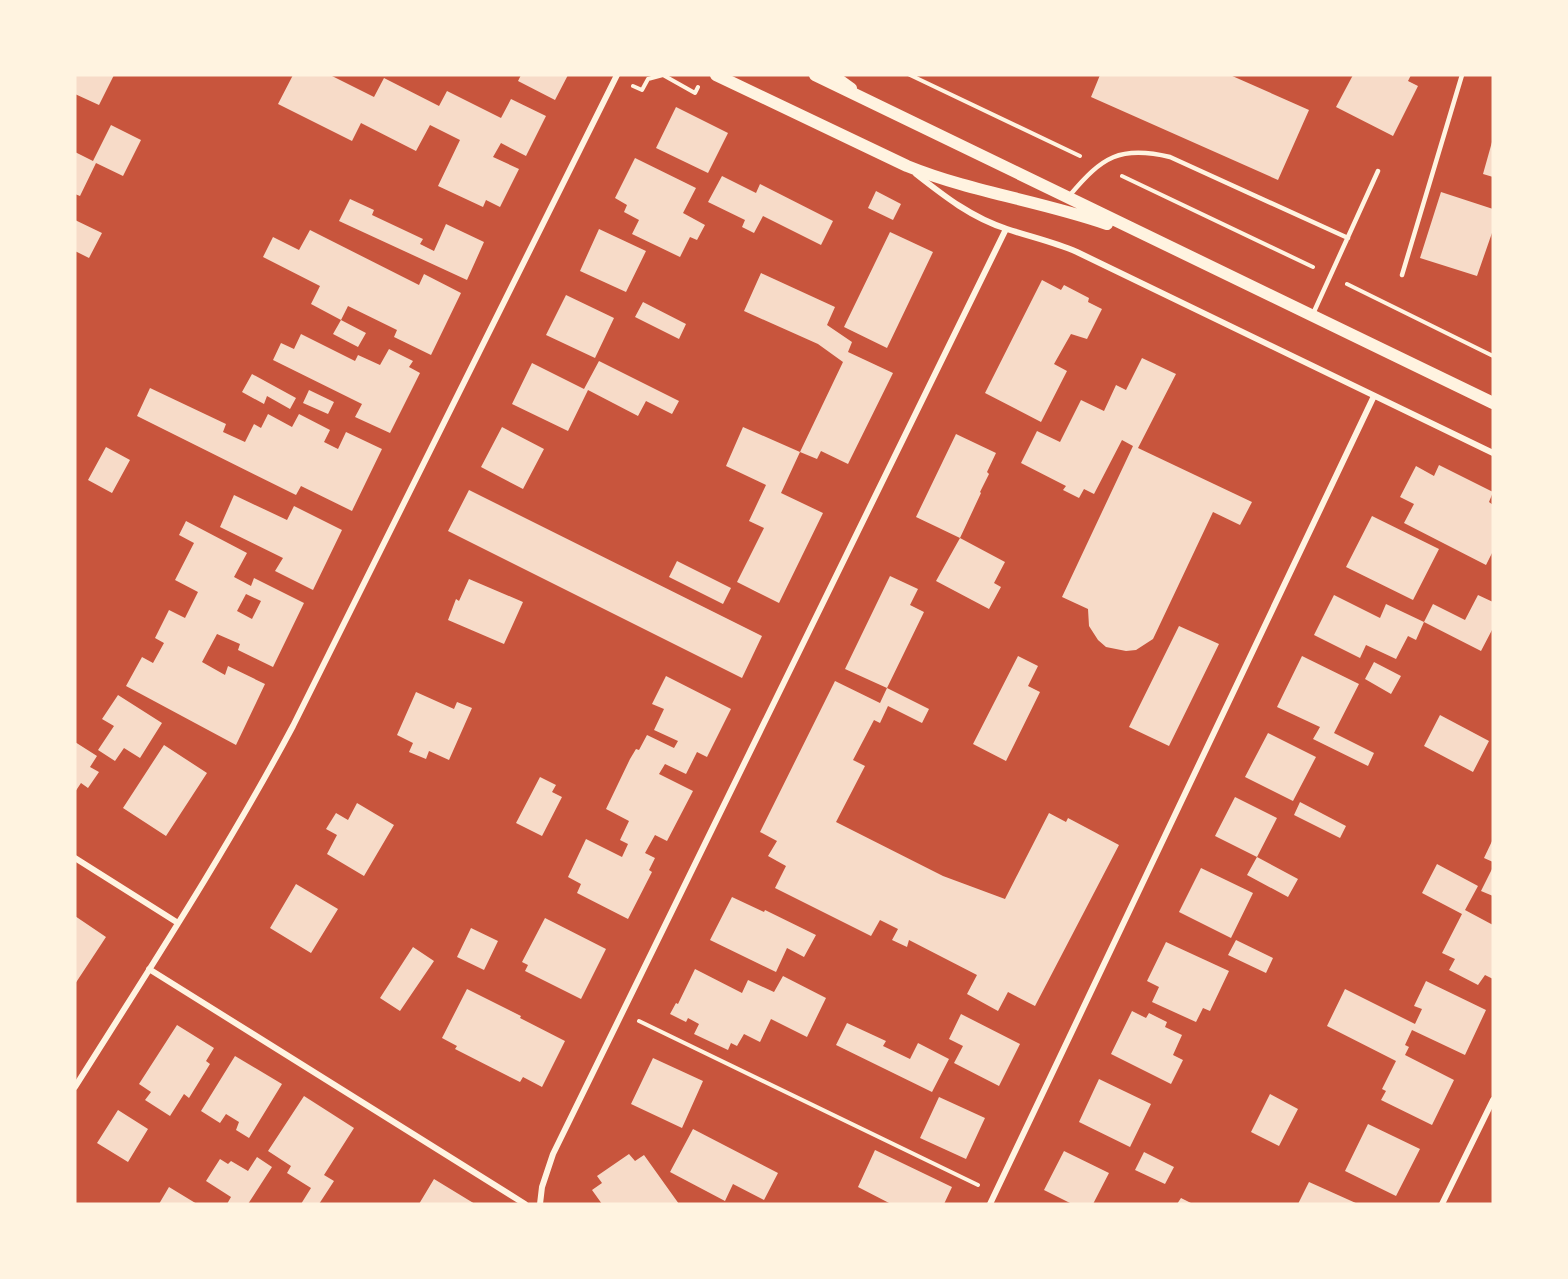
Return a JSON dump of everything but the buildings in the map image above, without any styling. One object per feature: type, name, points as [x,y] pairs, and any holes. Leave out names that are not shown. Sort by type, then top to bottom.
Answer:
[{"type":"main road","points":[[716,75],[906,166],[932,176],[1059,209],[1162,243]]},
{"type":"main road","points":[[815,75],[1493,403]]},
{"type":"street","points":[[834,75],[874,104]]},
{"type":"street","points":[[75,1087],[178,924],[293,726],[617,76]]},
{"type":"street","points":[[906,166],[952,202],[973,214],[1006,229],[1048,240],[1077,252],[1493,453]]},
{"type":"street","points":[[540,1204],[542,1187],[553,1154],[1006,229]]},
{"type":"street","points":[[990,1204],[1374,396]]},
{"type":"street","points":[[75,858],[178,924]]},
{"type":"street","points":[[149,969],[525,1204]]},
{"type":"street","points":[[1442,1204],[1493,1100]]},
{"type":"lane","points":[[1402,275],[1462,75]]},
{"type":"lane","points":[[1059,209],[1081,181],[1099,165],[1122,153],[1143,152],[1170,157],[1348,238]]},
{"type":"lane","points":[[1312,316],[1378,171]]},
{"type":"path","points":[[617,76],[642,90],[648,79],[663,75],[695,93],[699,86]]},
{"type":"path","points":[[910,75],[1331,275],[1493,356]]},
{"type":"path","points":[[622,1013],[996,1193]]}]
